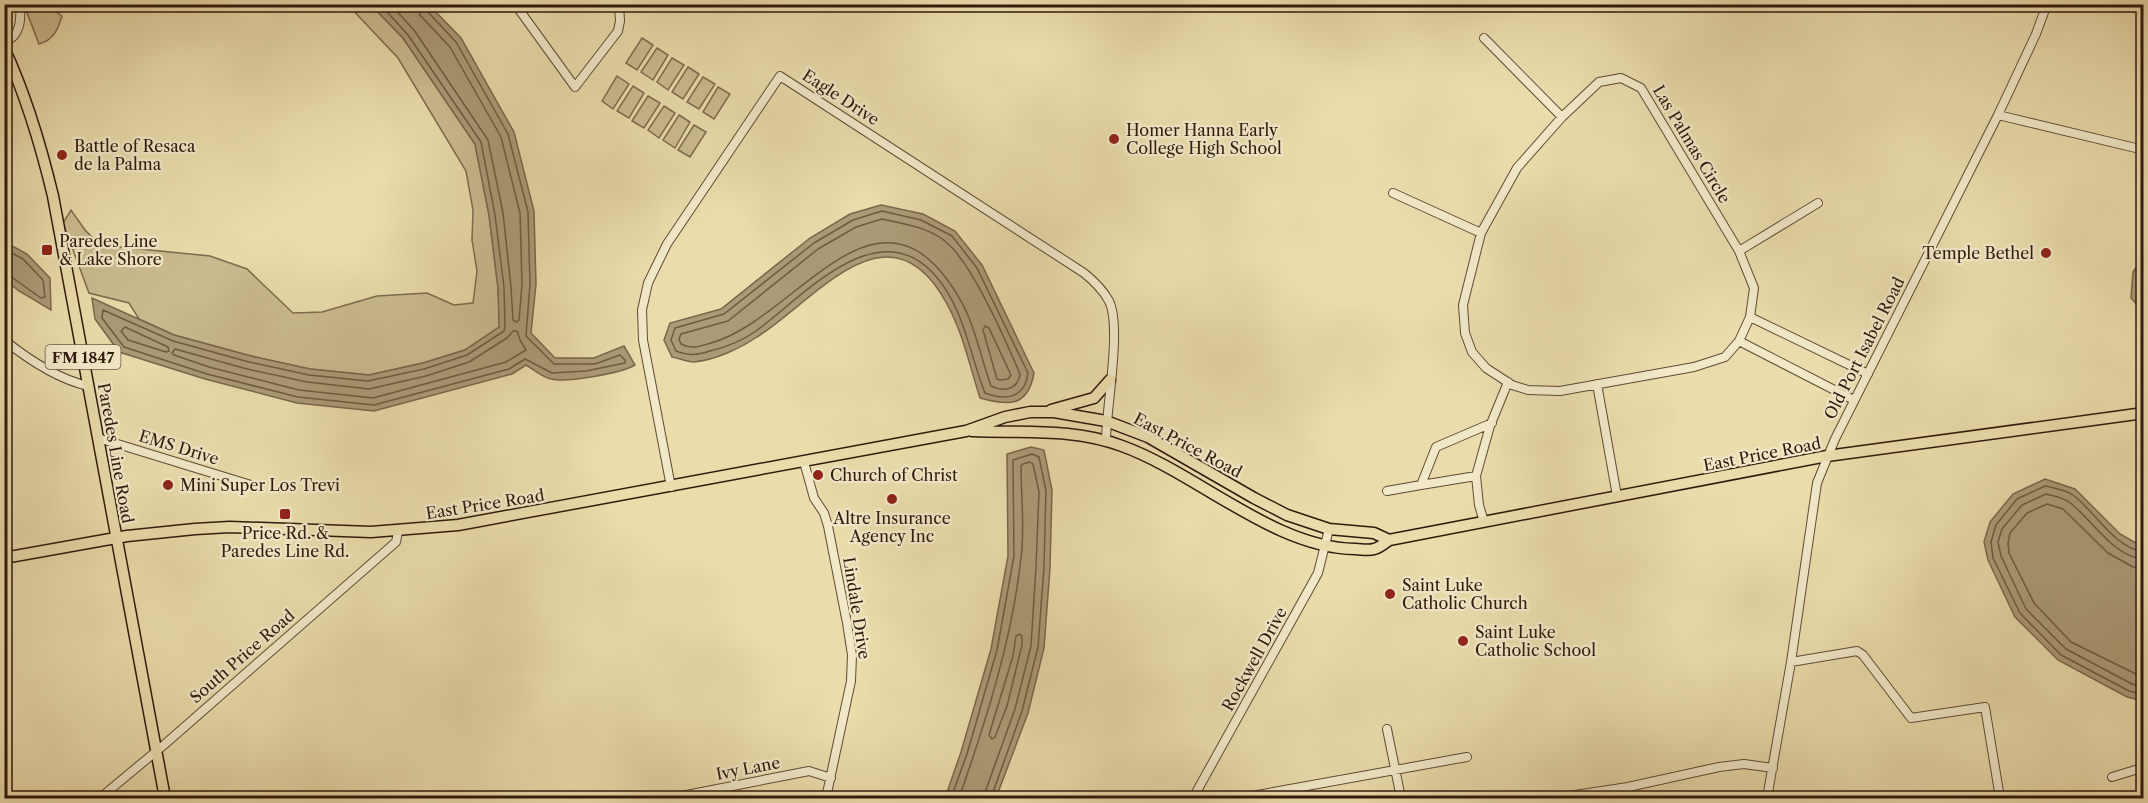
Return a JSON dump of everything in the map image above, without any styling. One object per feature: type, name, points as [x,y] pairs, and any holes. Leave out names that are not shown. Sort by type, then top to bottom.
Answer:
[{"type":"main road","name":"Paredes Line Road","points":[[4,48],[31,119],[53,196],[165,798]]},
{"type":"main road","points":[[1042,412],[1094,398],[1110,380]]},
{"type":"main road","name":"East Price Road","points":[[4,558],[162,531],[230,527],[398,532],[458,525],[966,431],[1005,417],[1030,412],[1106,421],[1148,437],[1271,507],[1329,529],[1374,533],[1389,540]]},
{"type":"main road","name":"East Price Road","points":[[966,431],[1053,432],[1080,435],[1120,445],[1162,463],[1269,524],[1324,546],[1374,549],[1389,540],[1827,456],[2144,412]]},
{"type":"street","points":[[4,42],[10,40],[17,32],[20,4]]},
{"type":"street","points":[[514,4],[575,87],[618,31],[619,4]]},
{"type":"street","name":"Old Port Isabel Road","points":[[1767,798],[1791,663],[1817,483],[1827,456],[1854,400],[1998,115],[2036,34],[2047,4]]},
{"type":"street","points":[[1484,38],[1562,117]]},
{"type":"street","name":"Eagle Drive","points":[[671,487],[643,340],[642,310],[648,283],[667,243],[780,76],[1084,273],[1098,285],[1110,302],[1115,322],[1106,441]]},
{"type":"street","name":"Las Palmas Circle","points":[[1621,78],[1641,88],[1739,251],[1754,288],[1750,317],[1739,341],[1725,357],[1694,367],[1560,391],[1528,390],[1508,382],[1486,368],[1472,352],[1465,333],[1463,305],[1481,233],[1516,168],[1562,117],[1599,82],[1621,78]]},
{"type":"street","points":[[1998,115],[2144,150]]},
{"type":"street","points":[[1393,193],[1481,233]]},
{"type":"street","points":[[1739,251],[1818,203]]},
{"type":"street","points":[[1750,317],[1868,374]]},
{"type":"street","points":[[4,340],[69,382],[88,386]]},
{"type":"street","points":[[1739,341],[1854,400]]},
{"type":"street","points":[[1484,522],[1479,505],[1476,476],[1492,423],[1508,382]]},
{"type":"street","points":[[1597,384],[1617,496]]},
{"type":"street","points":[[1421,485],[1437,447],[1492,423]]},
{"type":"street","name":"EMS Drive","points":[[98,438],[251,485]]},
{"type":"street","name":"Lindale Drive","points":[[804,462],[814,498],[824,513],[828,526],[848,623],[852,656],[851,681],[826,798]]},
{"type":"street","points":[[1387,491],[1476,476]]},
{"type":"street","name":"Rockwell Drive","points":[[1193,798],[1318,573],[1329,529]]},
{"type":"street","name":"South Price Road","points":[[100,798],[156,752],[396,542],[398,532]]},
{"type":"street","points":[[1791,663],[1857,651],[1863,655],[1911,718],[1985,707],[2000,798]]},
{"type":"street","points":[[1387,729],[1401,798]]},
{"type":"street","points":[[1240,798],[1467,757]]},
{"type":"street","points":[[1555,798],[1628,787],[1719,767],[1744,764],[1773,768]]},
{"type":"street","points":[[2112,777],[2134,770],[2144,770]]},
{"type":"street","name":"Ivy Lane","points":[[674,798],[809,771],[831,778]]},
{"type":"shaded area","points":[[24,5],[47,5],[62,16],[52,37],[39,44]]},
{"type":"shaded area","points":[[348,5],[371,5],[403,38],[475,144],[489,215],[498,288],[500,327],[465,350],[423,363],[369,375],[310,369],[174,335],[139,319],[129,303],[89,293],[63,223],[71,210],[85,230],[100,245],[210,256],[247,269],[293,313],[322,312],[377,296],[427,293],[454,305],[473,303],[477,271],[472,240],[473,210],[466,171],[398,58]]},
{"type":"shaded area","points":[[642,38],[653,45],[637,70],[626,63]]},
{"type":"shaded area","points":[[657,48],[668,55],[653,80],[641,72]]},
{"type":"shaded area","points":[[672,58],[684,65],[668,90],[657,82]]},
{"type":"shaded area","points":[[688,67],[699,74],[683,99],[672,92]]},
{"type":"shaded area","points":[[617,76],[629,84],[613,109],[602,101]]},
{"type":"shaded area","points":[[703,77],[715,84],[699,109],[687,102]]},
{"type":"shaded area","points":[[633,86],[644,93],[629,118],[617,111]]},
{"type":"shaded area","points":[[718,87],[730,94],[714,119],[703,112]]},
{"type":"shaded area","points":[[648,96],[660,103],[644,128],[632,121]]},
{"type":"shaded area","points":[[664,106],[675,113],[659,138],[648,130]]},
{"type":"shaded area","points":[[679,115],[690,122],[675,148],[663,140]]},
{"type":"shaded area","points":[[694,125],[706,132],[690,157],[678,150]]},
{"type":"water","points":[[371,5],[429,5],[461,38],[514,132],[534,211],[536,284],[531,333],[555,358],[594,358],[624,346],[635,365],[607,374],[558,380],[545,377],[526,365],[512,374],[374,411],[297,403],[205,379],[119,352],[95,319],[92,298],[174,335],[310,369],[369,375],[423,363],[465,350],[499,327],[498,288],[489,215],[475,144],[403,38]]},
{"type":"water","points":[[881,205],[923,214],[955,231],[982,265],[1034,373],[1031,384],[1022,398],[1008,403],[980,398],[962,338],[947,304],[925,273],[902,259],[878,258],[853,266],[828,282],[757,337],[727,353],[694,362],[672,357],[664,340],[670,323],[721,309],[810,238],[850,214]]},
{"type":"water","points":[[5,242],[27,254],[50,278],[51,310],[5,280]]},
{"type":"water","points":[[2143,257],[2143,311],[2131,298],[2133,272]]},
{"type":"water","points":[[1031,447],[1044,450],[1052,490],[1050,568],[1044,648],[1028,713],[996,798],[945,798],[991,649],[1008,556],[1007,454]]},
{"type":"water","points":[[2045,479],[2075,489],[2120,534],[2143,547],[2143,701],[2127,697],[2058,660],[2015,617],[1988,560],[1984,542],[1990,522],[2013,494]]},
{"type":"place","name":"Homer Hanna Early College High School","points":[[1114,139]]},
{"type":"place","name":"Battle of Resaca de la Palma","points":[[62,155]]},
{"type":"place","name":"Paredes Line & Lake Shore","points":[[47,250]]},
{"type":"place","name":"Temple Bethel","points":[[2046,253]]},
{"type":"place","name":"Church of Christ","points":[[818,475]]},
{"type":"place","name":"Mini Super Los Trevi","points":[[168,485]]},
{"type":"place","name":"Altre Insurance Agency Inc","points":[[892,499]]},
{"type":"place","name":"Price Rd. & Paredes Line Rd.","points":[[285,514]]},
{"type":"place","name":"Saint Luke Catholic Church","points":[[1390,594]]},
{"type":"place","name":"Saint Luke Catholic School","points":[[1463,641]]}]
